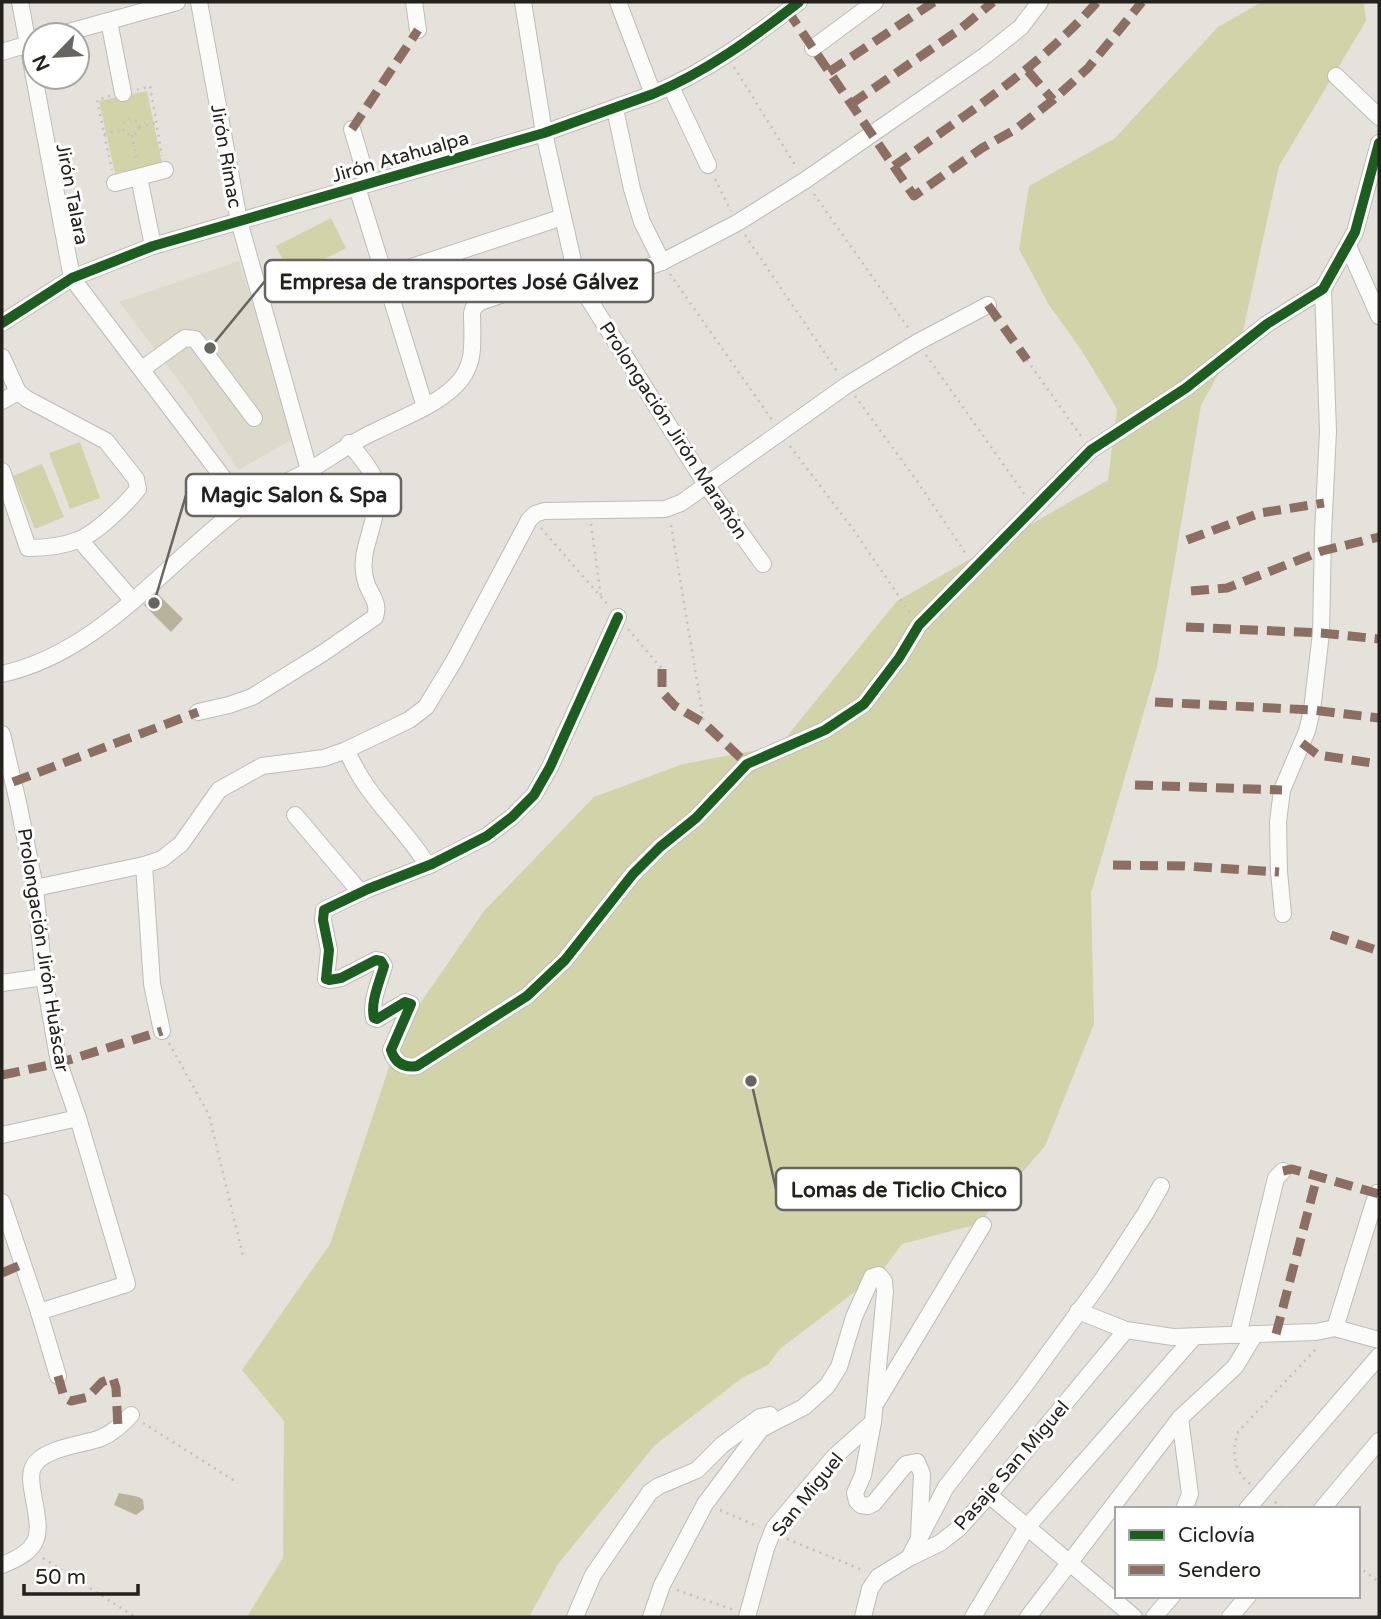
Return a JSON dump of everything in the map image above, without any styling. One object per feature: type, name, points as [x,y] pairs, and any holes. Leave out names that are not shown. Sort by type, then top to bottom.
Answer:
[{"type":"street","name":"Jirón Talara","points":[[20,2],[25,21]]},
{"type":"street","points":[[91,26],[177,2]]},
{"type":"street","name":"Jirón Rímac","points":[[199,2],[239,221],[309,470]]},
{"type":"street","points":[[414,2],[418,30]]},
{"type":"street","name":"Prolongación Jirón Marañón","points":[[523,2],[544,133],[575,270],[583,290],[707,486],[763,564]]},
{"type":"street","points":[[618,2],[653,94]]},
{"type":"street","name":"Jirón Atahualpa","points":[[2,323],[72,278],[153,246],[544,133],[671,87],[725,55],[799,2]]},
{"type":"street","points":[[813,48],[875,2]]},
{"type":"street","points":[[583,290],[662,262],[737,223],[804,181],[986,55],[1021,27],[1040,2]]},
{"type":"street","points":[[109,21],[123,93]]},
{"type":"street","points":[[2,52],[21,46]]},
{"type":"street","points":[[1336,76],[1373,108],[1379,117]]},
{"type":"street","points":[[671,87],[708,165]]},
{"type":"street","name":"Jirón Talara","points":[[39,91],[72,278],[243,504]]},
{"type":"street","points":[[615,109],[642,222],[662,262]]},
{"type":"street","points":[[352,129],[384,276],[425,407]]},
{"type":"street","points":[[618,617],[550,767],[534,795],[512,817],[486,836],[428,866],[324,910],[323,920],[329,950],[326,979],[329,981],[341,978],[376,960],[381,961],[384,966],[372,1014],[377,1019],[405,1002],[411,1004],[391,1049],[393,1058],[400,1064],[417,1066],[527,996],[565,960],[634,874],[660,847],[696,818],[747,764],[825,730],[864,705],[899,658],[919,625],[1035,510],[1091,450],[1186,388],[1267,324],[1324,289],[1348,246],[1361,214],[1379,143]]},
{"type":"street","points":[[115,183],[165,170]]},
{"type":"street","points":[[139,177],[153,246]]},
{"type":"street","points":[[384,276],[563,217]]},
{"type":"street","points":[[1348,246],[1379,316]]},
{"type":"street","points":[[2,674],[24,669],[61,653],[132,601],[243,504],[309,470],[349,443],[425,407],[453,389],[465,376],[471,363],[474,307],[480,302],[575,270]]},
{"type":"street","points":[[1283,914],[1278,822],[1282,790],[1307,731],[1321,633],[1328,431],[1324,289]]},
{"type":"street","points":[[35,888],[162,859],[180,844],[219,790],[262,766],[324,758],[409,720],[426,707],[454,661],[532,517],[544,511],[668,508],[681,503],[847,385],[918,342],[988,305]]},
{"type":"street","points":[[142,369],[185,338],[195,339],[254,418]]},
{"type":"street","points":[[2,357],[18,392],[106,441],[136,478],[138,489],[129,500],[80,540],[28,548],[2,471]]},
{"type":"street","points":[[2,401],[18,392]]},
{"type":"street","points":[[198,712],[251,697],[323,653],[374,617],[377,610],[376,601],[366,582],[363,558],[379,501],[377,485],[370,468],[349,443]]},
{"type":"street","points":[[80,540],[132,601]]},
{"type":"street","name":"Prolongación Jirón Huáscar","points":[[2,734],[10,803],[35,888],[44,977],[59,1063],[127,1284],[39,1312]]},
{"type":"street","points":[[347,750],[366,788],[413,841],[428,866]]},
{"type":"street","points":[[295,815],[360,893]]},
{"type":"street","points":[[144,865],[152,984],[162,1031]]},
{"type":"street","points":[[2,983],[44,977]]},
{"type":"street","points":[[2,1135],[78,1118]]},
{"type":"street","points":[[1238,1335],[1276,1178],[1283,1171]]},
{"type":"street","points":[[909,1558],[946,1487],[1102,1280],[1161,1186]]},
{"type":"street","points":[[1335,1328],[1377,1194]]},
{"type":"street","points":[[2,1202],[58,1376]]},
{"type":"street","points":[[874,1414],[984,1226]]},
{"type":"street","points":[[650,1617],[662,1585],[705,1504],[761,1429],[804,1407],[827,1386],[839,1367],[854,1317],[867,1286],[872,1277],[879,1275],[884,1281],[885,1293],[874,1414],[863,1475],[855,1493],[857,1501],[868,1506],[874,1503],[906,1465],[917,1462],[922,1474],[919,1536]]},
{"type":"street","points":[[1078,1311],[1126,1330],[1173,1337],[1316,1332],[1335,1328],[1379,1340]]},
{"type":"street","name":"Pasaje San Miguel","points":[[878,1577],[940,1543],[958,1529],[1126,1330]]},
{"type":"street","points":[[1028,1617],[1180,1418],[1235,1367],[1255,1334]]},
{"type":"street","points":[[973,1617],[1027,1527],[1194,1337]]},
{"type":"street","points":[[1249,1507],[1379,1356]]},
{"type":"street","name":"San Miguel","points":[[748,1616],[772,1532],[834,1457],[874,1414]]},
{"type":"street","points":[[2,1565],[24,1556],[36,1543],[38,1525],[30,1475],[33,1465],[41,1457],[58,1450],[102,1437],[118,1428],[131,1415]]},
{"type":"street","points":[[575,1617],[593,1575],[650,1492],[697,1470],[722,1445],[760,1418],[767,1415],[786,1417]]},
{"type":"street","points":[[1180,1418],[1190,1494],[1185,1507]]},
{"type":"street","points":[[1324,1507],[1379,1441]]},
{"type":"street","points":[[989,1495],[1071,1563],[1113,1605],[1134,1617]]},
{"type":"street","points":[[863,1617],[870,1588],[878,1577]]},
{"type":"street","points":[[1153,1617],[1170,1598]]},
{"type":"street","points":[[1230,1617],[1246,1598]]},
{"type":"path","points":[[725,55],[804,181],[1035,510]]},
{"type":"path","points":[[115,183],[97,100],[150,86],[165,170]]},
{"type":"path","points":[[130,119],[137,122],[139,127],[132,135],[127,135],[123,129],[124,123],[130,119]]},
{"type":"path","points":[[139,127],[156,123]]},
{"type":"path","points":[[104,134],[123,129]]},
{"type":"path","points":[[132,135],[139,177]]},
{"type":"path","points":[[708,165],[737,223],[975,569]]},
{"type":"path","points":[[1027,360],[1091,450]]},
{"type":"path","points":[[668,508],[704,723]]},
{"type":"path","points":[[589,510],[601,597]]},
{"type":"path","points":[[532,517],[662,669]]},
{"type":"path","points":[[162,1031],[209,1115],[243,1256]]},
{"type":"path","points":[[1281,1507],[1243,1478],[1234,1462],[1234,1446],[1238,1432],[1335,1328]]},
{"type":"path","points":[[131,1415],[238,1483]]},
{"type":"path","points":[[705,1504],[878,1577]]},
{"type":"path","points":[[30,1549],[135,1617]]},
{"type":"path","points":[[1360,1568],[1379,1583]]},
{"type":"path","points":[[662,1585],[748,1616]]},
{"type":"shaded area","points":[[239,261],[295,438],[238,470],[188,393],[119,302]]},
{"type":"green space","points":[[1262,2],[1364,2],[1366,21],[1279,166],[1243,331],[1201,405],[1157,667],[1091,893],[1094,1024],[1045,1146],[978,1224],[902,1244],[882,1271],[780,1349],[768,1365],[742,1378],[655,1445],[558,1564],[529,1617],[247,1617],[283,1558],[284,1421],[242,1370],[330,1244],[401,1031],[484,911],[594,797],[683,764],[779,746],[897,601],[1108,480],[1117,409],[1082,351],[1049,305],[1019,249],[1029,186],[1115,138],[1218,27]]},
{"type":"green space","points":[[147,91],[162,163],[115,173],[99,101]]},
{"type":"green space","points":[[331,218],[346,248],[291,276],[276,246]]},
{"type":"green space","points":[[80,442],[100,498],[70,509],[49,453]]},
{"type":"green space","points":[[42,464],[64,517],[35,529],[13,476]]},
{"type":"building","points":[[157,593],[183,619],[171,632],[144,605]]},
{"type":"building","points":[[119,1493],[139,1497],[143,1500],[144,1509],[136,1515],[114,1505]]},
{"type":"marked path","points":[[829,72],[934,2]]},
{"type":"marked path","points":[[851,104],[959,30],[993,2]]},
{"type":"marked path","points":[[894,166],[1026,69],[1075,26],[1097,2]]},
{"type":"marked path","points":[[787,10],[914,196],[982,148],[1016,129],[1053,100],[1088,68],[1142,2]]},
{"type":"marked path","points":[[352,129],[418,30]]},
{"type":"marked path","points":[[1028,71],[1053,100]]},
{"type":"marked path","points":[[988,305],[1027,360]]},
{"type":"marked path","points":[[1187,540],[1260,513],[1324,503]]},
{"type":"marked path","points":[[1191,591],[1227,588],[1322,551],[1379,537]]},
{"type":"marked path","points":[[1186,627],[1321,633],[1379,639]]},
{"type":"marked path","points":[[662,669],[662,692],[675,706],[704,723],[747,764]]},
{"type":"marked path","points":[[1155,702],[1312,710],[1379,718]]},
{"type":"marked path","points":[[13,782],[198,712]]},
{"type":"marked path","points":[[1302,743],[1318,755],[1379,764]]},
{"type":"marked path","points":[[1135,785],[1282,790]]},
{"type":"marked path","points":[[1113,865],[1279,872]]},
{"type":"marked path","points":[[1331,935],[1379,951]]},
{"type":"marked path","points":[[2,1075],[59,1063],[162,1031]]},
{"type":"marked path","points":[[1283,1171],[1292,1169],[1379,1194]]},
{"type":"marked path","points":[[1276,1334],[1317,1177]]},
{"type":"marked path","points":[[2,1273],[23,1264]]},
{"type":"marked path","points":[[58,1376],[64,1397],[71,1401],[88,1397],[102,1382],[113,1378],[118,1428]]},
{"type":"cycle path","points":[[2,323],[72,278],[153,246],[544,133],[653,94],[729,53],[799,2]]},
{"type":"cycle path","points":[[618,617],[550,767],[534,795],[512,817],[487,836],[432,864],[324,910],[323,920],[329,950],[326,979],[341,978],[376,960],[381,961],[384,966],[374,998],[374,1018],[377,1019],[405,1002],[411,1004],[391,1050],[401,1064],[417,1066],[527,996],[565,960],[633,874],[660,847],[696,818],[747,764],[825,730],[864,704],[899,658],[919,625],[1091,450],[1186,388],[1267,324],[1323,289],[1355,232],[1379,143]]},
{"type":"place","name":"Empresa de transportes José Gálvez","points":[[210,348]]},
{"type":"place","name":"Magic Salon & Spa","points":[[154,603]]},
{"type":"place","name":"Lomas de Ticlio Chico","points":[[751,1081]]}]
